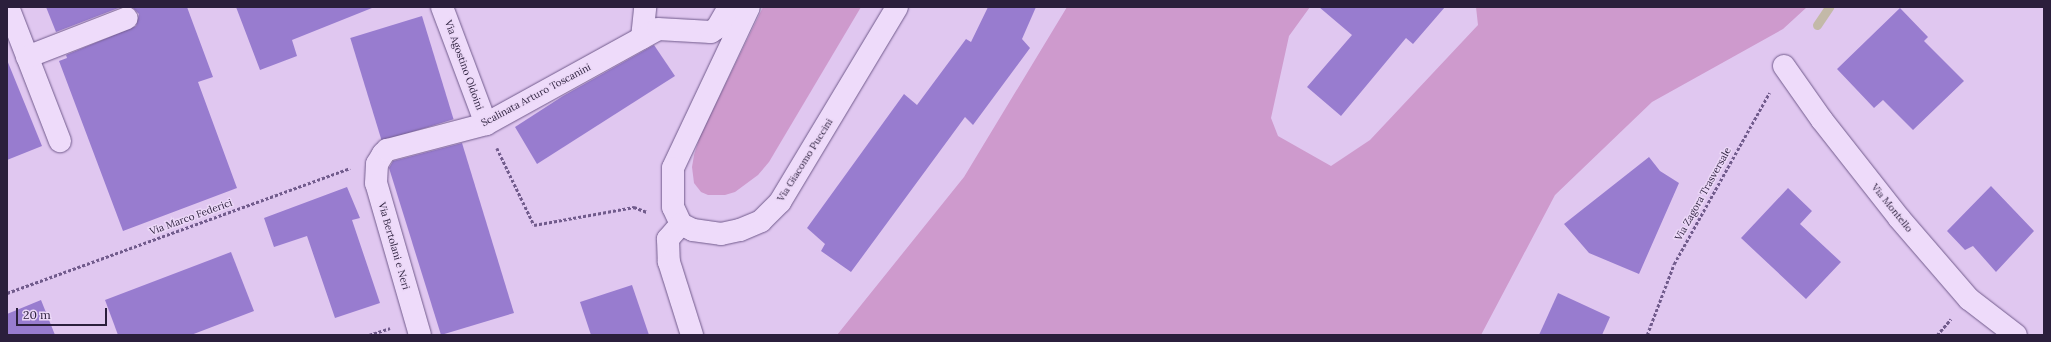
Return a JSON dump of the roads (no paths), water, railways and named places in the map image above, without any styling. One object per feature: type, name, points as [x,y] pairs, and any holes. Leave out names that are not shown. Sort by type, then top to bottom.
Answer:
[{"type":"street","points":[[8,7],[60,141]]},
{"type":"street","name":"Via Agostino Oldoini","points":[[442,7],[486,124]]},
{"type":"street","points":[[642,38],[645,7]]},
{"type":"street","name":"Scalinata Arturo Toscanini","points":[[380,157],[387,150],[486,124],[658,29],[711,32],[717,28],[729,7]]},
{"type":"street","points":[[692,335],[669,262],[668,239],[681,224],[673,207],[673,168],[749,7]]},
{"type":"street","name":"Via Giacomo Puccini","points":[[681,224],[706,233],[734,231],[761,221],[780,202],[898,7]]},
{"type":"street","points":[[28,56],[127,18]]},
{"type":"street","name":"Via Montello","points":[[1784,66],[1822,120],[1899,218],[1969,299],[2016,335]]},
{"type":"street","name":"Via Bertolani e Neri","points":[[380,157],[376,183],[420,335]]},
{"type":"waterway","points":[[1817,25],[1829,7]]}]
